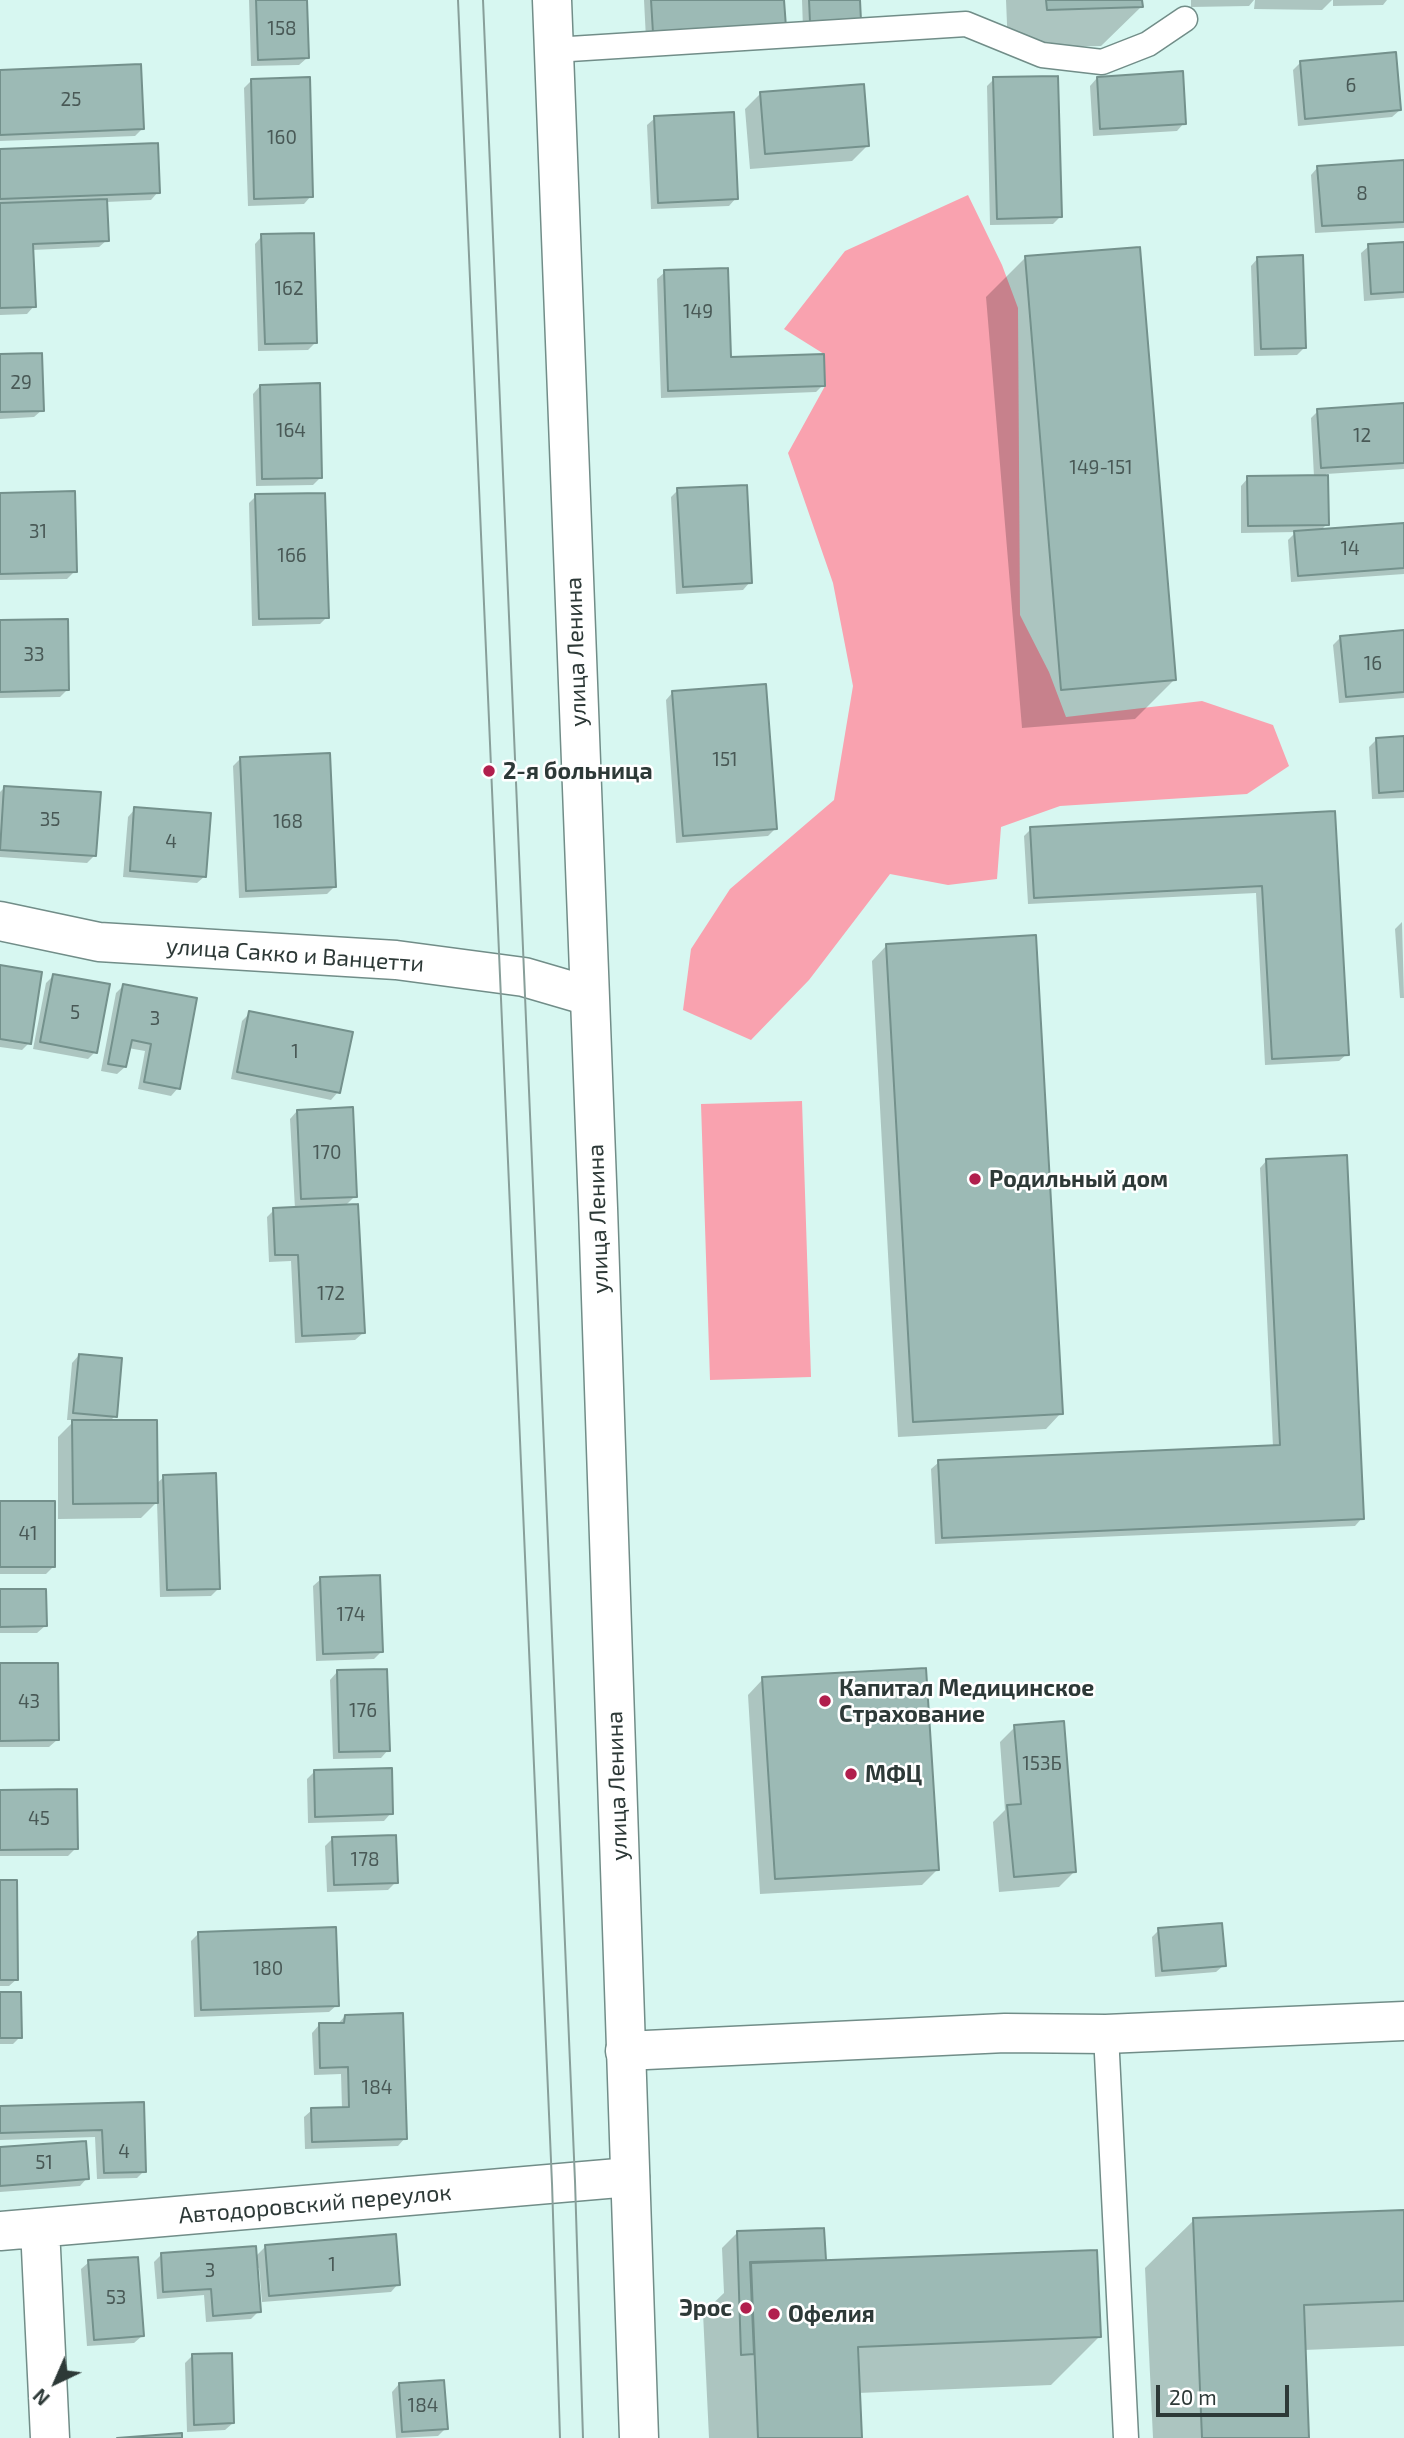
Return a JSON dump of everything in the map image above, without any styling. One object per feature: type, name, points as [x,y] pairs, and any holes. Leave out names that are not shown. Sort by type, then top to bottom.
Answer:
[{"type":"main road","name":"улица Ленина","points":[[552,0],[639,2438]]},
{"type":"main road","name":"улица Сакко и Ванцетти","points":[[0,921],[99,942],[396,960],[524,977],[589,996]]},
{"type":"main road","points":[[625,2051],[1005,2033],[1106,2034],[1404,2021]]},
{"type":"main road","name":"Автодоровский переулок","points":[[0,2231],[629,2177]]},
{"type":"main road","points":[[40,2228],[50,2438]]},
{"type":"lane","points":[[554,50],[966,24],[1042,55],[1102,62],[1148,44],[1185,19]]},
{"type":"lane","points":[[1106,2034],[1126,2438]]},
{"type":"shaded area","points":[[968,195],[1002,265],[1018,308],[1020,615],[1049,672],[1066,717],[1202,701],[1273,725],[1289,766],[1247,794],[1060,806],[1001,827],[997,879],[948,885],[890,874],[809,980],[751,1040],[683,1010],[691,949],[730,889],[834,800],[853,686],[833,583],[788,453],[825,386],[824,354],[784,329],[845,251]]},
{"type":"shaded area","points":[[802,1101],[811,1377],[710,1380],[701,1104]]},
{"type":"building","points":[[256,0],[307,0],[309,58],[258,60]]},
{"type":"building","points":[[651,0],[784,0],[786,27],[653,33]]},
{"type":"building","points":[[809,0],[860,0],[861,21],[810,22]]},
{"type":"building","points":[[1046,0],[1142,0],[1143,7],[1047,10]]},
{"type":"building","points":[[1396,52],[1401,110],[1305,119],[1300,61]]},
{"type":"building","points":[[141,64],[144,129],[0,135],[0,70]]},
{"type":"building","points":[[1183,71],[1186,124],[1100,129],[1097,77]]},
{"type":"building","points":[[1058,76],[1062,217],[997,219],[993,77]]},
{"type":"building","points":[[310,77],[313,197],[254,199],[251,79]]},
{"type":"building","points":[[864,84],[869,146],[765,154],[760,92]]},
{"type":"building","points":[[734,112],[738,199],[658,203],[654,116]]},
{"type":"building","points":[[158,143],[160,193],[0,199],[0,149]]},
{"type":"building","points":[[1404,160],[1404,222],[1322,226],[1317,166]]},
{"type":"building","points":[[107,199],[109,241],[33,244],[36,307],[0,308],[0,203]]},
{"type":"building","points":[[314,233],[317,343],[265,344],[261,234]]},
{"type":"building","points":[[1404,242],[1404,292],[1371,294],[1368,244]]},
{"type":"building","points":[[1140,247],[1176,680],[1061,690],[1025,256]]},
{"type":"building","points":[[1303,255],[1306,348],[1261,349],[1257,257]]},
{"type":"building","points":[[728,268],[731,357],[824,354],[825,386],[668,391],[664,270]]},
{"type":"building","points":[[42,353],[44,411],[0,412],[0,354]]},
{"type":"building","points":[[320,383],[322,478],[262,479],[260,385]]},
{"type":"building","points":[[1404,403],[1404,463],[1321,468],[1317,409]]},
{"type":"building","points":[[1328,475],[1329,525],[1248,526],[1247,476]]},
{"type":"building","points":[[747,485],[752,583],[683,587],[677,488]]},
{"type":"building","points":[[75,491],[77,572],[0,574],[0,493]]},
{"type":"building","points":[[325,493],[329,618],[259,619],[255,494]]},
{"type":"building","points":[[1404,523],[1404,568],[1298,576],[1294,531]]},
{"type":"building","points":[[68,619],[69,690],[0,692],[0,620]]},
{"type":"building","points":[[1404,630],[1404,692],[1346,697],[1340,636]]},
{"type":"building","points":[[766,684],[777,829],[683,836],[672,691]]},
{"type":"building","points":[[1404,736],[1404,791],[1379,793],[1376,738]]},
{"type":"building","points":[[330,753],[336,887],[246,891],[240,757]]},
{"type":"building","points":[[4,786],[101,792],[96,856],[0,850]]},
{"type":"building","points":[[134,807],[211,813],[206,877],[130,871]]},
{"type":"building","points":[[1335,811],[1349,1055],[1272,1059],[1262,886],[1034,898],[1030,827]]},
{"type":"building","name":"Родильный дом","points":[[1036,935],[1063,1414],[913,1422],[886,944]]},
{"type":"building","points":[[0,965],[42,972],[31,1044],[0,1039]]},
{"type":"building","points":[[53,974],[110,984],[97,1053],[40,1042]]},
{"type":"building","points":[[123,984],[197,998],[180,1089],[144,1082],[151,1044],[132,1040],[126,1067],[108,1064]]},
{"type":"building","points":[[249,1011],[353,1032],[340,1093],[237,1072]]},
{"type":"building","points":[[353,1107],[357,1197],[301,1199],[297,1110]]},
{"type":"building","points":[[1347,1155],[1364,1519],[942,1538],[938,1460],[1280,1445],[1266,1159]]},
{"type":"building","points":[[358,1204],[365,1333],[302,1336],[298,1255],[275,1255],[273,1208]]},
{"type":"building","points":[[79,1354],[122,1358],[117,1417],[73,1413]]},
{"type":"building","points":[[72,1420],[157,1420],[158,1503],[73,1504]]},
{"type":"building","points":[[216,1473],[220,1589],[167,1590],[163,1475]]},
{"type":"building","points":[[0,1501],[55,1501],[55,1567],[0,1567]]},
{"type":"building","points":[[380,1575],[383,1652],[323,1654],[320,1577]]},
{"type":"building","points":[[0,1589],[46,1589],[47,1626],[0,1627]]},
{"type":"building","points":[[0,1663],[58,1663],[59,1740],[0,1741]]},
{"type":"building","name":"МФЦ","points":[[926,1668],[939,1870],[775,1879],[762,1677]]},
{"type":"building","points":[[387,1669],[390,1751],[339,1752],[337,1670]]},
{"type":"building","points":[[1064,1721],[1076,1872],[1014,1877],[1007,1805],[1021,1804],[1014,1725]]},
{"type":"building","points":[[392,1768],[393,1814],[315,1817],[314,1770]]},
{"type":"building","points":[[77,1789],[78,1849],[0,1850],[0,1790]]},
{"type":"building","points":[[396,1835],[398,1883],[334,1885],[332,1837]]},
{"type":"building","points":[[0,1880],[17,1880],[18,1980],[0,1980]]},
{"type":"building","points":[[1222,1923],[1226,1966],[1162,1971],[1158,1928]]},
{"type":"building","points":[[336,1927],[339,2006],[201,2010],[198,1932]]},
{"type":"building","points":[[0,1992],[21,1992],[22,2038],[0,2038]]},
{"type":"building","points":[[403,2013],[407,2139],[312,2142],[311,2108],[349,2107],[348,2067],[320,2068],[319,2023],[344,2023],[345,2015]]},
{"type":"building","points":[[144,2102],[146,2172],[104,2173],[102,2130],[0,2133],[0,2106]]},
{"type":"building","points":[[86,2141],[89,2179],[0,2186],[0,2147]]},
{"type":"building","points":[[1404,2210],[1404,2301],[1304,2305],[1309,2438],[1202,2438],[1193,2218]]},
{"type":"building","name":"Эрос","points":[[824,2228],[826,2260],[750,2262],[754,2354],[741,2355],[737,2231]]},
{"type":"building","points":[[396,2234],[400,2285],[269,2296],[265,2245]]},
{"type":"building","points":[[256,2246],[261,2312],[213,2316],[211,2289],[163,2292],[161,2253]]},
{"type":"building","points":[[1097,2250],[1101,2337],[858,2347],[862,2438],[758,2438],[751,2263]]},
{"type":"building","points":[[138,2257],[144,2336],[94,2340],[88,2260]]},
{"type":"building","points":[[232,2353],[234,2423],[194,2425],[192,2354]]},
{"type":"building","points":[[444,2380],[448,2429],[402,2432],[399,2383]]},
{"type":"building","points":[[182,2433],[182,2438],[117,2438]]},
{"type":"tram line","points":[[458,0],[552,2183],[560,2438]]},
{"type":"tram line","points":[[483,0],[575,2181],[583,2438]]},
{"type":"place","name":"2-я больница","points":[[489,771]]},
{"type":"place","name":"Родильный дом","points":[[975,1179]]},
{"type":"place","name":"Капитал Медицинское Страхование","points":[[825,1701]]},
{"type":"place","name":"МФЦ","points":[[851,1774]]},
{"type":"place","name":"Эрос","points":[[746,2308]]},
{"type":"place","name":"Офелия","points":[[774,2314]]}]
